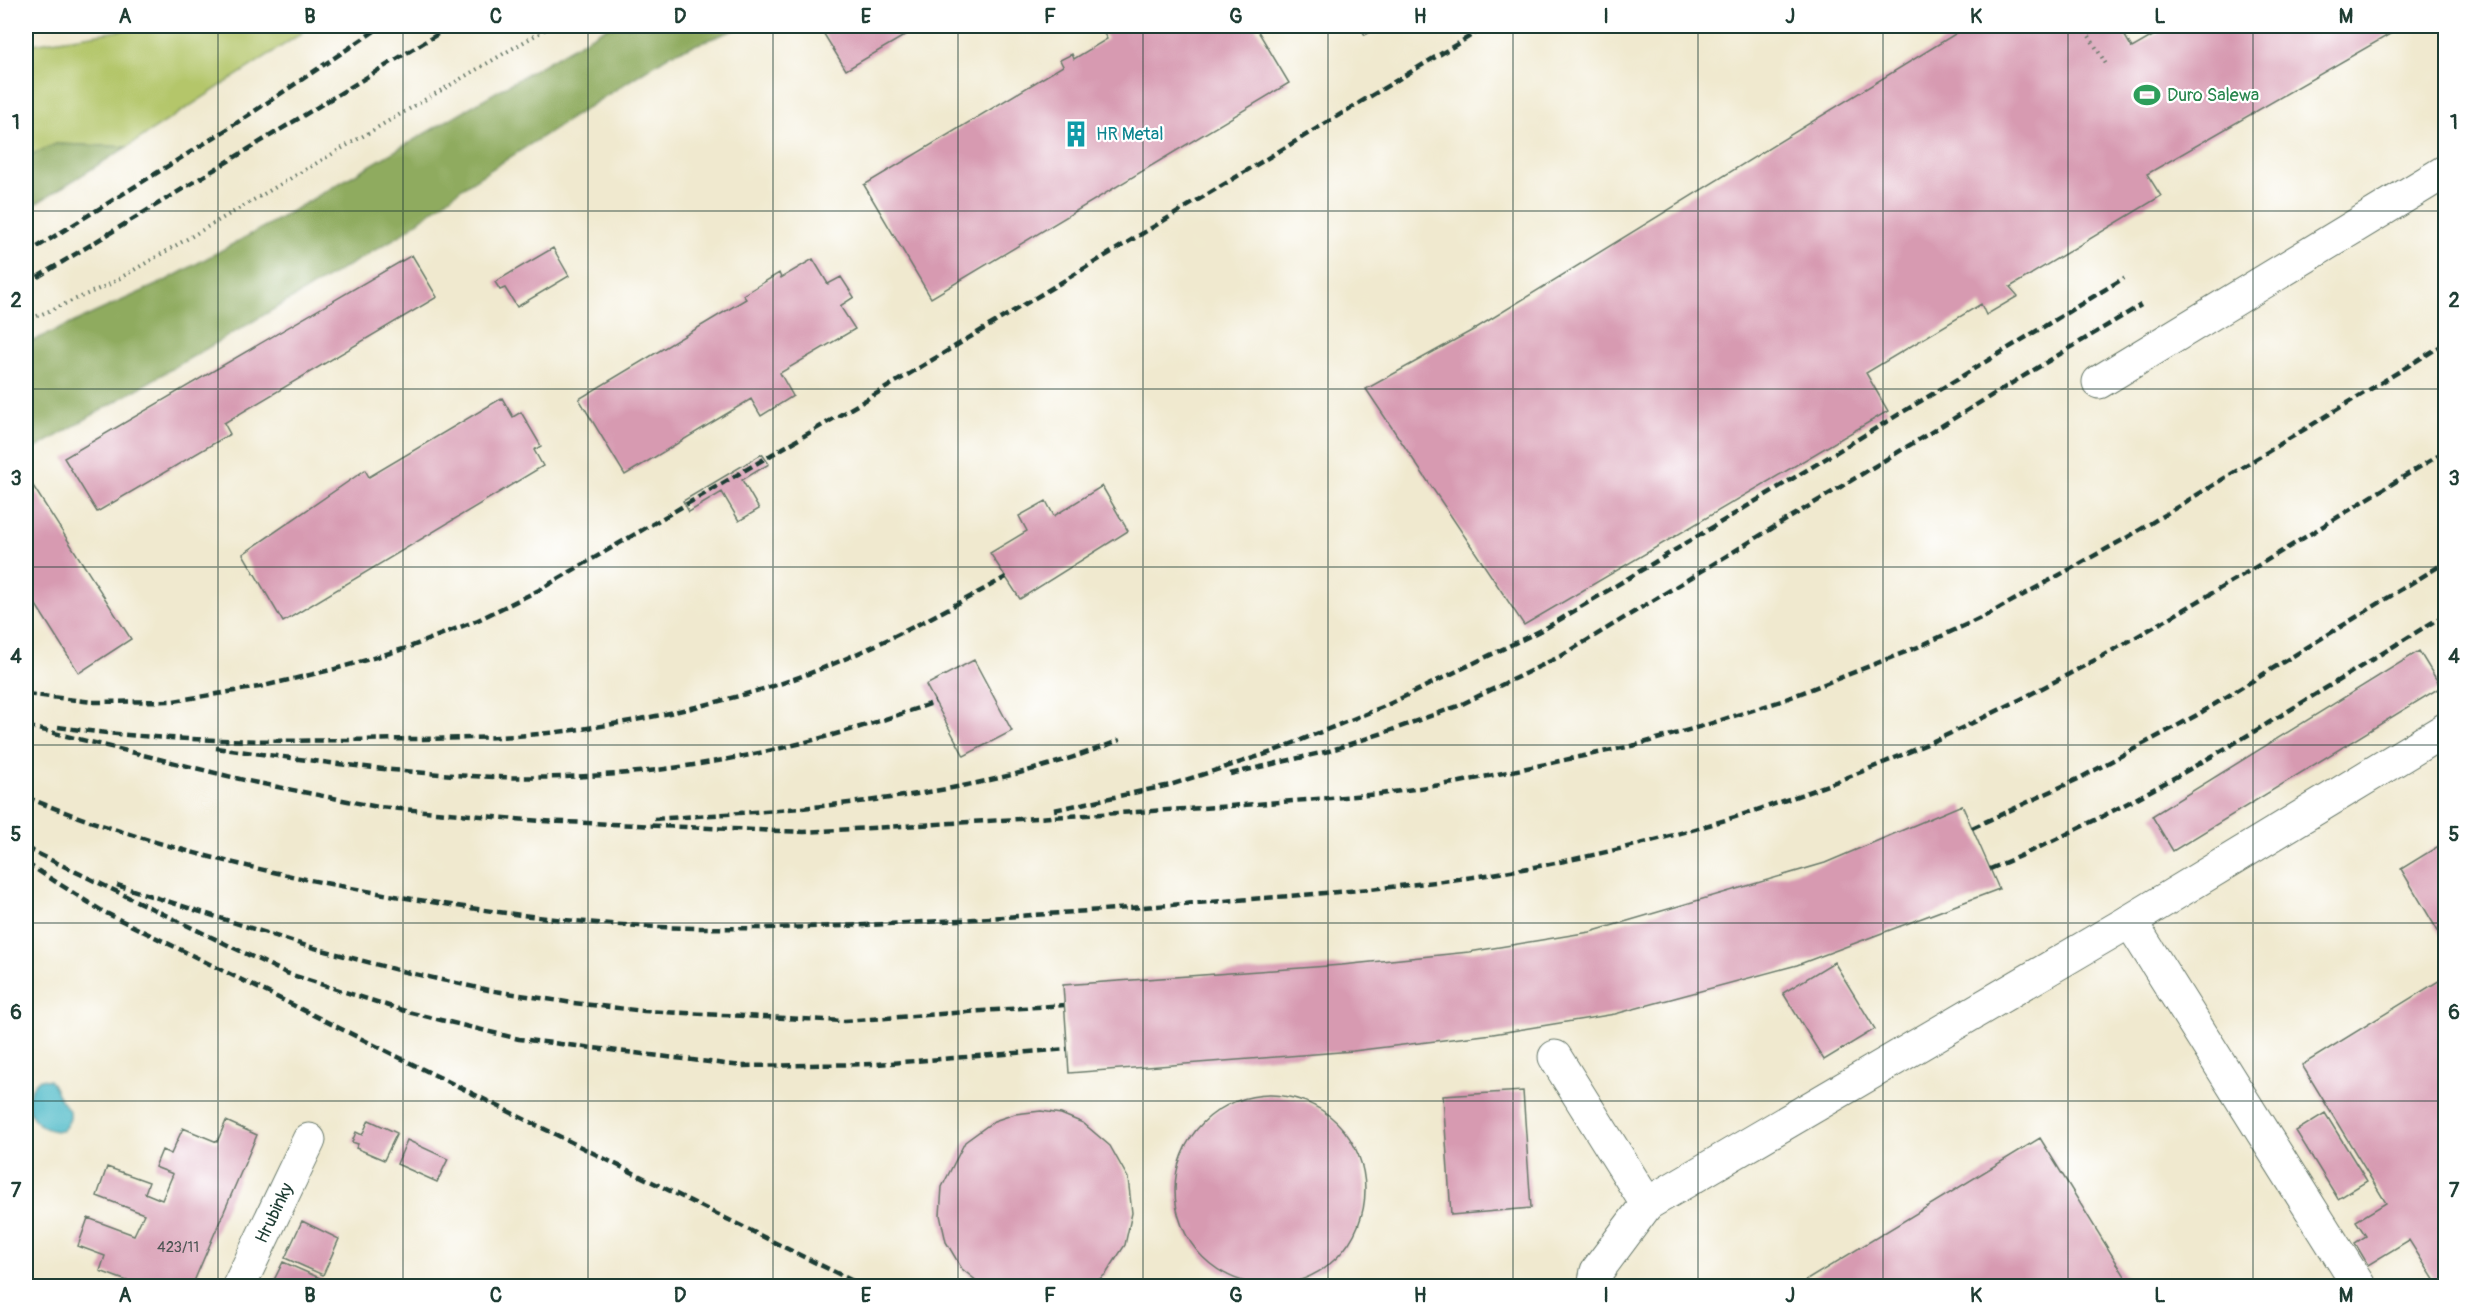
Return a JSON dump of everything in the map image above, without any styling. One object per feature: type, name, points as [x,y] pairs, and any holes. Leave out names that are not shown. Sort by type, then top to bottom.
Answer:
[{"type":"street","points":[[2099,382],[2445,171]]},
{"type":"street","points":[[1594,1287],[1598,1271],[1647,1204],[2130,921],[2445,729]]},
{"type":"street","points":[[2130,921],[2359,1287]]},
{"type":"street","points":[[1555,1057],[1647,1204]]},
{"type":"street","name":"Hrubinky","points":[[239,1287],[309,1140]]},
{"type":"path","points":[[26,321],[110,284],[551,26]]},
{"type":"path","points":[[2083,26],[2106,64]]},
{"type":"green space","points":[[151,26],[298,26],[302,33],[127,147],[56,144],[26,157],[26,45]]},
{"type":"green space","points":[[609,26],[745,26],[671,54],[462,188],[399,236],[26,454],[26,344],[165,281],[275,221]]},
{"type":"green space","points":[[56,144],[127,147],[26,210],[26,157]]},
{"type":"water","points":[[40,1079],[51,1082],[70,1113],[67,1125],[62,1131],[42,1126],[30,1113],[29,1095]]},
{"type":"building","points":[[819,26],[921,26],[846,70]]},
{"type":"building","name":"HR Metal","points":[[1105,26],[1255,26],[1289,83],[931,298],[864,185],[1063,66],[1060,60],[1072,54],[1074,59],[1107,39],[1101,28]]},
{"type":"building","points":[[1359,26],[1382,26],[1365,35]]},
{"type":"building","points":[[1968,26],[2119,26],[2132,48],[2170,26],[2404,26],[2147,174],[2161,196],[2010,287],[2018,296],[1986,315],[1981,304],[1866,373],[1888,411],[1524,625],[1366,389],[1473,330]]},
{"type":"building","points":[[553,248],[569,276],[517,307],[505,288],[500,290],[495,282]]},
{"type":"building","points":[[412,255],[437,297],[224,423],[230,434],[97,512],[64,458]]},
{"type":"building","points":[[813,259],[828,284],[841,277],[854,297],[840,306],[855,329],[780,373],[793,396],[761,416],[751,399],[625,475],[579,399],[746,299],[743,295],[779,273],[781,278]]},
{"type":"building","points":[[502,398],[513,417],[521,412],[541,446],[534,450],[543,466],[283,622],[243,554],[365,470],[369,477]]},
{"type":"building","points":[[762,454],[769,464],[742,480],[759,509],[739,521],[722,492],[689,512],[683,501]]},
{"type":"building","points":[[26,475],[131,639],[79,673],[26,589]]},
{"type":"building","points":[[1102,486],[1128,531],[1020,599],[990,553],[1027,531],[1019,516],[1046,501],[1054,516]]},
{"type":"building","points":[[2419,651],[2441,687],[2173,851],[2152,816]]},
{"type":"building","points":[[974,660],[1012,731],[964,756],[926,685]]},
{"type":"building","points":[[1962,805],[1999,889],[1797,965],[1615,1014],[1493,1034],[1353,1051],[1069,1073],[1063,985],[1342,965],[1469,952],[1590,932],[1825,863]]},
{"type":"building","points":[[2445,842],[2445,943],[2401,869]]},
{"type":"building","points":[[1834,962],[1875,1029],[1824,1060],[1783,993]]},
{"type":"building","points":[[2445,977],[2445,1286],[2438,1286],[2409,1240],[2368,1265],[2355,1243],[2366,1236],[2356,1221],[2386,1203],[2302,1065]]},
{"type":"building","points":[[1523,1091],[1531,1208],[1451,1215],[1443,1096]]},
{"type":"building","points":[[1261,1095],[1279,1095],[1315,1106],[1330,1116],[1344,1130],[1361,1162],[1365,1190],[1361,1218],[1354,1235],[1344,1250],[1330,1264],[1298,1281],[1279,1285],[1261,1285],[1225,1274],[1210,1264],[1196,1250],[1179,1218],[1175,1199],[1175,1181],[1186,1145],[1196,1130],[1210,1116],[1242,1099]]},
{"type":"building","points":[[1041,1111],[1061,1114],[1083,1123],[1110,1146],[1128,1178],[1132,1213],[1125,1245],[1106,1274],[1090,1286],[983,1286],[962,1269],[946,1242],[940,1215],[942,1187],[965,1142],[994,1121],[1015,1114]]},
{"type":"building","points":[[2325,1113],[2367,1181],[2338,1199],[2296,1131]]},
{"type":"building","points":[[369,1120],[397,1133],[384,1160],[356,1148],[358,1144],[352,1142],[356,1132],[362,1135]]},
{"type":"building","points":[[226,1121],[257,1135],[192,1286],[124,1286],[127,1281],[100,1271],[105,1256],[78,1246],[88,1218],[134,1235],[144,1214],[97,1196],[107,1167],[149,1182],[145,1193],[162,1200],[173,1174],[155,1167],[162,1150],[171,1154],[183,1128],[217,1142]]},
{"type":"building","points":[[2040,1138],[2131,1286],[1797,1286]]},
{"type":"building","points":[[407,1140],[448,1159],[437,1182],[397,1164]]},
{"type":"building","points":[[302,1221],[339,1239],[323,1275],[285,1258]]},
{"type":"building","points":[[283,1262],[338,1286],[271,1286]]},
{"type":"railway","points":[[26,254],[226,130],[382,26]]},
{"type":"railway","points":[[26,284],[451,26]]},
{"type":"railway","points":[[26,694],[92,702],[174,701],[259,687],[335,669],[407,648],[478,620],[539,590],[864,401],[1487,26]]},
{"type":"railway","points":[[1054,810],[1170,785],[1269,753],[1385,706],[1546,628],[2124,278]]},
{"type":"railway","points":[[1230,774],[1329,751],[1386,732],[1458,706],[1563,655],[2141,305]]},
{"type":"railway","points":[[26,726],[248,781],[378,807],[540,821],[804,832],[1218,807],[1380,794],[1460,782],[1636,745],[1706,725],[1781,701],[1918,647],[1987,615],[2128,537],[2446,343]]},
{"type":"railway","points":[[26,797],[121,832],[219,859],[319,882],[523,915],[663,927],[813,927],[927,922],[1330,893],[1485,875],[1586,857],[1685,832],[1830,784],[1911,751],[1991,714],[2146,632],[2446,451]]},
{"type":"railway","points":[[1972,828],[2080,778],[2197,715],[2446,562]]},
{"type":"railway","points":[[58,727],[166,738],[275,741],[500,737],[602,726],[704,705],[801,677],[891,638],[1006,577]]},
{"type":"railway","points":[[1990,869],[2050,842],[2166,782],[2279,717],[2446,614]]},
{"type":"railway","points":[[216,748],[433,774],[520,778],[611,774],[705,763],[798,744],[890,718],[935,702]]},
{"type":"railway","points":[[654,819],[891,798],[1007,776],[1064,760],[1120,740]]},
{"type":"railway","points":[[26,848],[286,973],[408,1012],[519,1039],[742,1066],[877,1064],[1067,1049]]},
{"type":"railway","points":[[26,863],[102,911],[863,1286]]},
{"type":"railway","points":[[117,885],[307,946],[401,971],[488,990],[573,1003],[644,1011],[844,1021],[1064,1005]]},
{"type":"railway","points":[[2432,1286],[2436,1284]]},
{"type":"place","name":"Duro Salewa","points":[[2147,95]]},
{"type":"place","name":"HR Metal","points":[[1076,134]]}]
